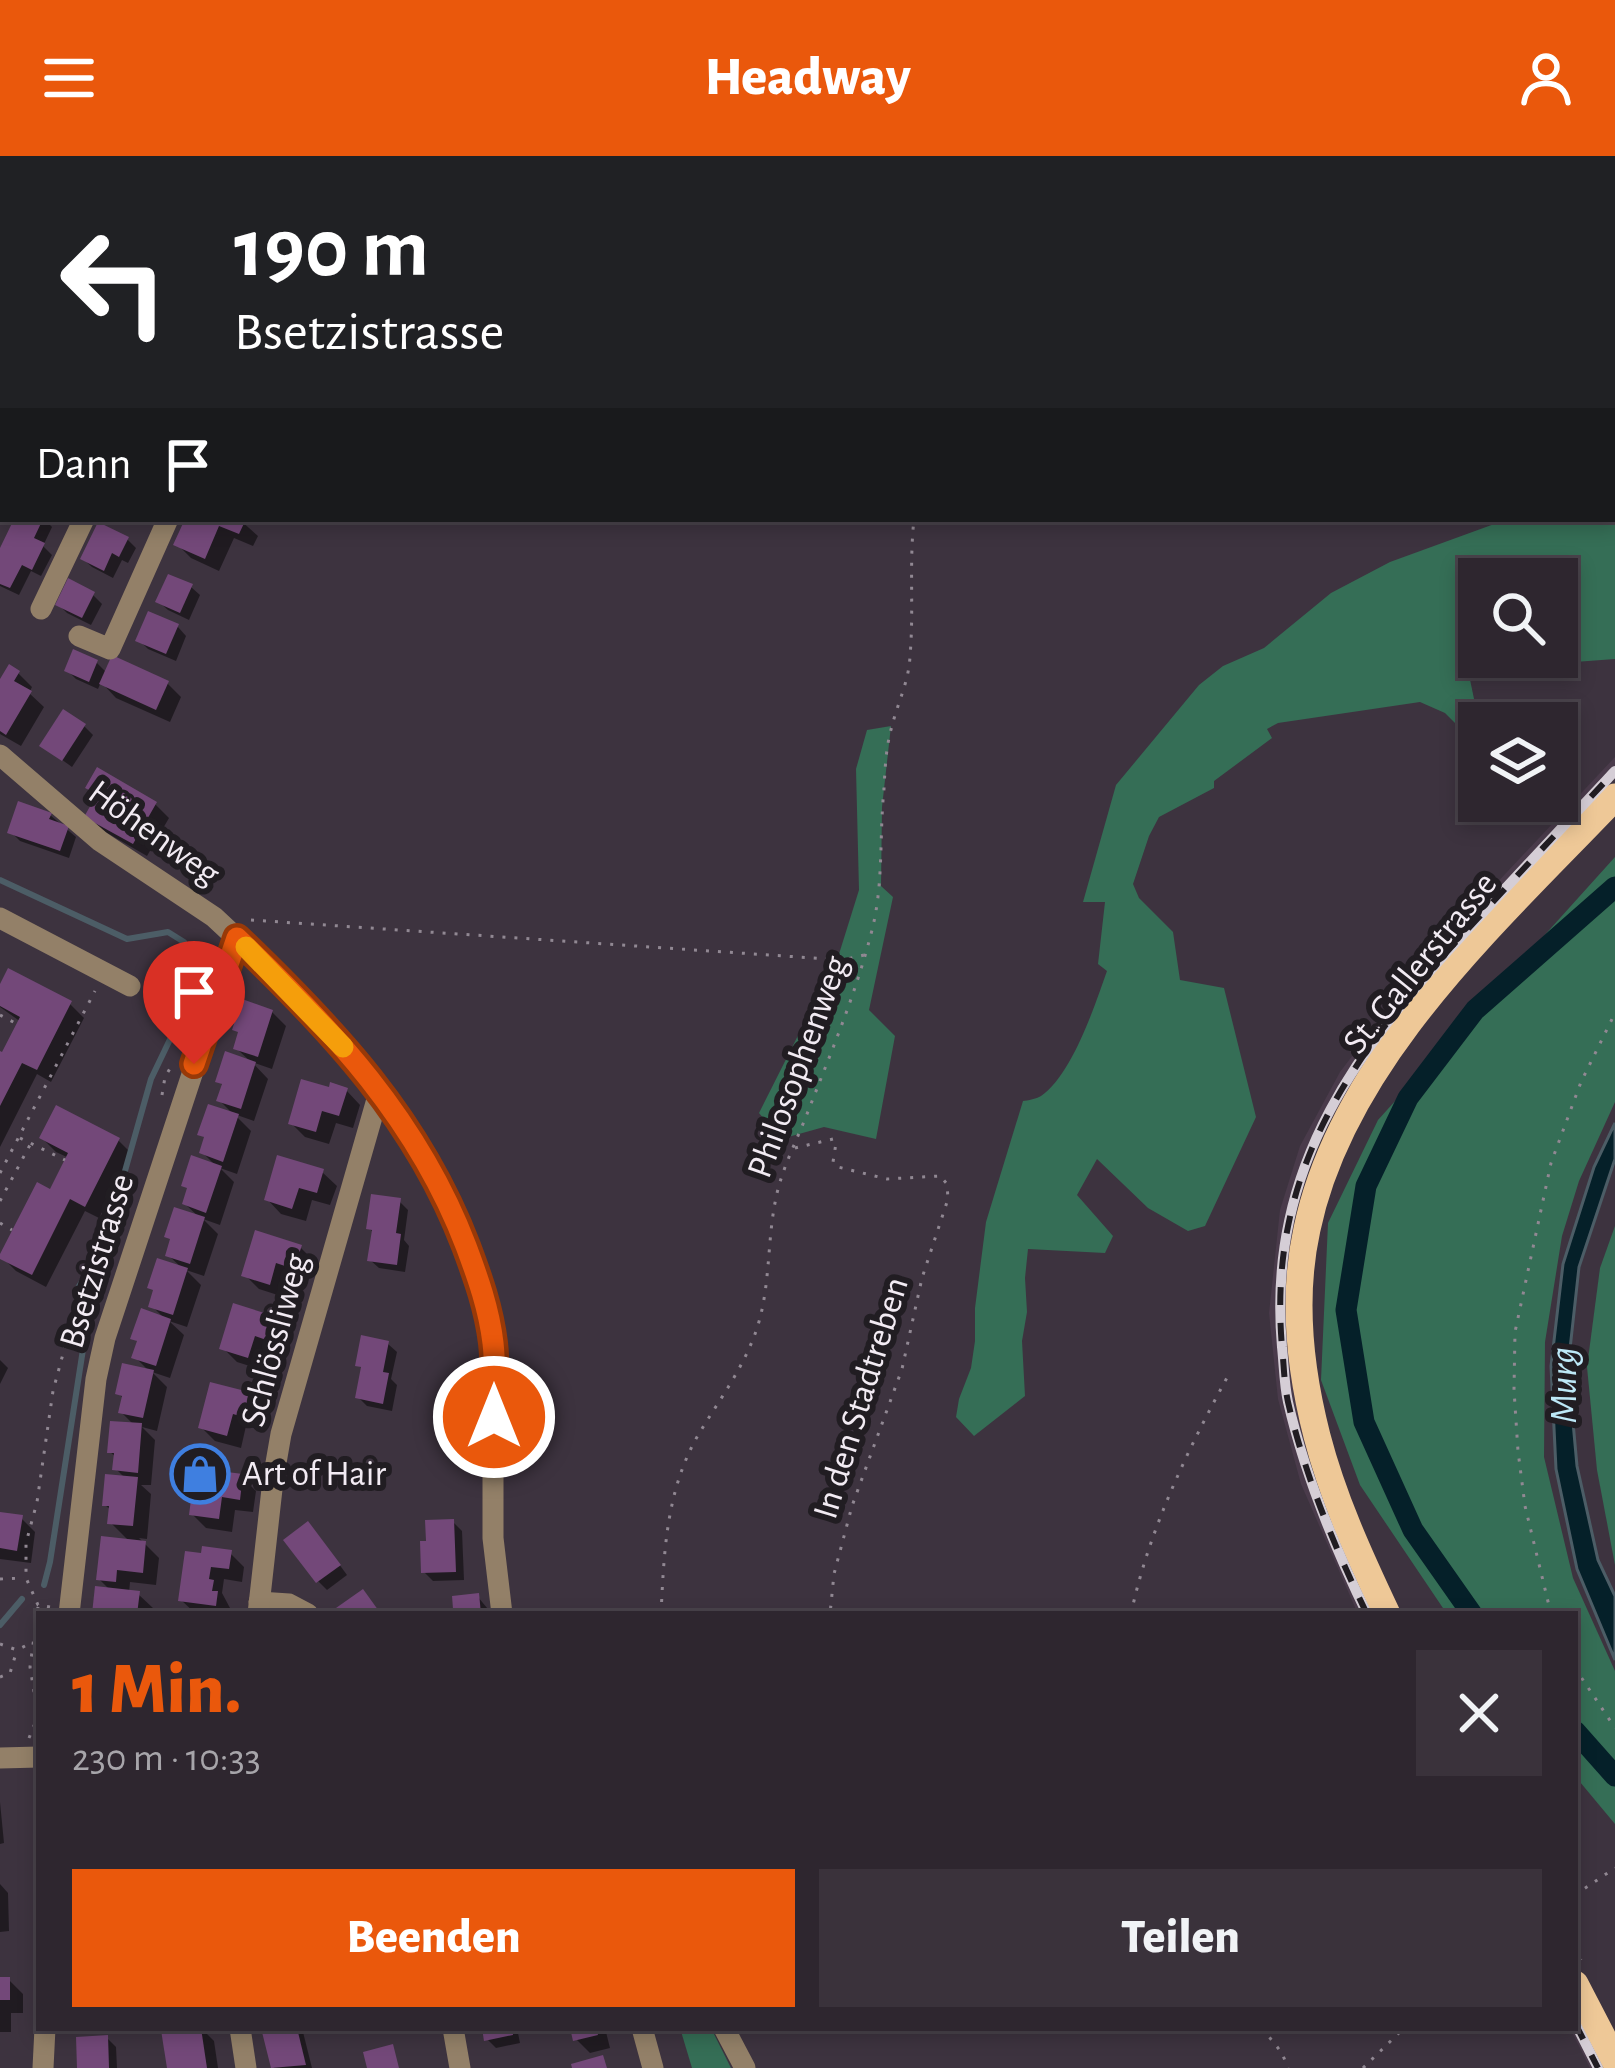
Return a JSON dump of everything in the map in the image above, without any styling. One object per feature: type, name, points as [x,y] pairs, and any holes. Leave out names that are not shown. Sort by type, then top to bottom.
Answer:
[{"type":"main road","name":"St. Gallerstrasse","points":[[1386,1611],[1331,1483],[1305,1382],[1300,1287],[1306,1229],[1345,1124],[1404,1031],[1489,930],[1615,796]]},
{"type":"main road","points":[[1578,1990],[1615,2061]]},
{"type":"street","points":[[40,609],[82,522]]},
{"type":"street","points":[[79,636],[110,649],[167,522]]},
{"type":"street","name":"Höhenweg","points":[[0,755],[100,841],[214,917],[290,989],[380,1089],[433,1172],[458,1226],[488,1315],[495,1380],[493,1538],[502,1611]]},
{"type":"street","points":[[0,918],[130,986]]},
{"type":"street","name":"Bsetzistrasse","points":[[69,1611],[105,1338],[237,938]]},
{"type":"street","name":"Schlössliweg","points":[[259,1608],[281,1434],[380,1089]]},
{"type":"street","points":[[259,1608],[289,1604],[302,1611]]},
{"type":"street","points":[[0,1758],[34,1747]]},
{"type":"street","points":[[44,2068],[45,2031]]},
{"type":"street","points":[[240,2031],[246,2068]]},
{"type":"street","points":[[454,2031],[460,2068]]},
{"type":"street","points":[[643,2031],[653,2068]]},
{"type":"street","points":[[726,2031],[745,2068]]},
{"type":"path","name":"Philosophenweg","points":[[661,1611],[674,1490],[696,1439],[744,1360],[763,1313],[770,1221],[780,1182],[865,955],[881,886],[886,759],[910,657],[914,522]]},
{"type":"path","points":[[214,917],[843,960],[865,955]]},
{"type":"path","points":[[0,1174],[104,974]]},
{"type":"path","points":[[130,986],[189,1015]]},
{"type":"path","points":[[1550,1611],[1518,1451],[1516,1332],[1551,1163],[1581,1082],[1615,1013]]},
{"type":"path","points":[[0,1015],[17,1024]]},
{"type":"path","points":[[19,1137],[65,1160]]},
{"type":"path","name":"In den Stadtreben","points":[[793,1148],[833,1139],[833,1162],[838,1167],[887,1179],[940,1176],[947,1184],[948,1199],[922,1277],[902,1369],[852,1506],[834,1574],[830,1611]]},
{"type":"path","points":[[0,1201],[32,1143]]},
{"type":"path","points":[[0,1223],[12,1230]]},
{"type":"path","points":[[1132,1611],[1167,1501],[1229,1374]]},
{"type":"path","points":[[0,1579],[26,1578],[37,1611]]},
{"type":"path","points":[[38,1605],[65,1611]]},
{"type":"path","points":[[36,1616],[30,1667],[36,1704]]},
{"type":"path","points":[[0,1644],[17,1650],[31,1644]]},
{"type":"path","points":[[0,1677],[10,1673],[17,1650]]},
{"type":"path","points":[[1578,1672],[1615,1728]]},
{"type":"path","points":[[1578,1893],[1615,1868]]},
{"type":"path","points":[[1264,2031],[1288,2068]]},
{"type":"path","points":[[1363,2068],[1401,2031]]},
{"type":"shaded area","points":[[1615,757],[1615,777],[1578,817],[1578,796]]},
{"type":"shaded area","points":[[1554,822],[1573,822],[1452,953],[1375,1047],[1328,1124],[1296,1212],[1285,1312],[1294,1397],[1313,1475],[1371,1611],[1357,1611],[1301,1484],[1278,1399],[1269,1313],[1280,1210],[1300,1146],[1340,1072],[1430,954]]},
{"type":"shaded area","points":[[1578,2013],[1607,2068],[1590,2068],[1572,2031],[1578,2031]]},
{"type":"green space","points":[[1500,522],[1615,522],[1615,659],[1578,662],[1578,558],[1458,558],[1458,678],[1470,678],[1475,702],[1458,702],[1458,726],[1445,713],[1420,702],[1278,723],[1267,729],[1272,738],[1214,781],[1214,788],[1159,817],[1133,884],[1139,898],[1173,932],[1180,980],[1224,988],[1256,1117],[1205,1226],[1188,1231],[1148,1208],[1097,1159],[1077,1195],[1113,1236],[1105,1253],[1028,1249],[1022,1341],[1025,1396],[974,1436],[956,1417],[971,1368],[986,1222],[1023,1101],[1041,1096],[1063,1072],[1107,971],[1098,964],[1105,902],[1083,902],[1116,785],[1199,685],[1223,666],[1264,648],[1331,593],[1390,562]]},
{"type":"green space","points":[[891,726],[882,807],[881,886],[893,897],[869,1010],[895,1036],[876,1139],[824,1127],[781,1139],[759,1113],[839,954],[859,890],[856,769],[867,730]]},
{"type":"green space","points":[[1615,857],[1615,1102],[1579,1181],[1562,1236],[1545,1342],[1544,1457],[1573,1578],[1615,1671],[1615,1824],[1578,1780],[1578,1611],[1445,1611],[1360,1485],[1321,1380],[1328,1223],[1378,1120]]},
{"type":"green space","points":[[1615,1226],[1615,1565],[1597,1470],[1587,1367],[1600,1268]]},
{"type":"green space","points":[[681,2031],[712,2031],[731,2068],[692,2068]]},
{"type":"water","name":"Murg","points":[[1615,1123],[1615,1159],[1579,1267],[1568,1367],[1577,1466],[1598,1560],[1615,1596],[1615,1660],[1577,1569],[1556,1469],[1551,1366],[1563,1264],[1594,1167]]},
{"type":"building","points":[[13,522],[42,522],[34,538],[45,543],[32,570],[22,565],[10,588],[0,584],[0,548]]},
{"type":"building","points":[[98,522],[129,537],[119,557],[112,553],[104,571],[80,559]]},
{"type":"building","points":[[184,522],[245,522],[239,534],[219,526],[205,559],[173,545]]},
{"type":"building","points":[[168,574],[193,584],[180,613],[155,602]]},
{"type":"building","points":[[68,578],[95,592],[82,618],[55,605]]},
{"type":"building","points":[[148,611],[179,624],[166,654],[135,641]]},
{"type":"building","points":[[73,649],[98,660],[89,682],[64,671]]},
{"type":"building","points":[[112,655],[169,681],[156,710],[99,684]]},
{"type":"building","points":[[9,664],[20,671],[14,681],[32,691],[6,735],[0,731],[0,679]]},
{"type":"building","points":[[63,709],[86,724],[62,761],[39,746]]},
{"type":"building","points":[[97,767],[157,802],[133,844],[84,817],[97,794],[85,788]]},
{"type":"building","points":[[18,801],[52,813],[49,819],[69,826],[60,851],[7,833]]},
{"type":"building","points":[[8,968],[72,1001],[37,1070],[22,1063],[0,1106],[0,1051],[20,1017],[0,1006],[0,984]]},
{"type":"building","points":[[242,999],[273,1010],[258,1057],[233,1049],[238,1032],[232,1030]]},
{"type":"building","points":[[225,1051],[256,1062],[241,1109],[216,1101],[222,1084],[215,1082]]},
{"type":"building","points":[[301,1079],[348,1088],[339,1116],[322,1111],[316,1132],[288,1124]]},
{"type":"building","points":[[208,1104],[239,1114],[223,1162],[199,1153],[204,1137],[197,1135]]},
{"type":"building","points":[[56,1105],[120,1138],[85,1207],[70,1199],[32,1275],[0,1259],[0,1254],[37,1182],[50,1189],[68,1153],[39,1138]]},
{"type":"building","points":[[191,1155],[222,1166],[206,1213],[182,1204],[187,1188],[181,1186]]},
{"type":"building","points":[[277,1155],[324,1169],[317,1193],[299,1188],[292,1209],[264,1200]]},
{"type":"building","points":[[371,1194],[401,1198],[397,1265],[367,1261]]},
{"type":"building","points":[[174,1207],[205,1217],[190,1264],[165,1256],[170,1239],[164,1237]]},
{"type":"building","points":[[255,1230],[302,1245],[294,1269],[276,1263],[270,1285],[241,1276]]},
{"type":"building","points":[[157,1258],[188,1268],[173,1315],[148,1307],[153,1290],[147,1288]]},
{"type":"building","points":[[233,1303],[280,1318],[272,1342],[255,1336],[248,1358],[219,1349]]},
{"type":"building","points":[[141,1308],[171,1319],[156,1366],[131,1358],[137,1341],[130,1339]]},
{"type":"building","points":[[361,1335],[389,1341],[383,1404],[355,1398]]},
{"type":"building","points":[[122,1363],[154,1370],[143,1418],[118,1413],[122,1396],[115,1394]]},
{"type":"building","points":[[210,1382],[257,1394],[250,1419],[233,1414],[227,1436],[198,1428]]},
{"type":"building","points":[[110,1421],[142,1423],[138,1473],[112,1470],[114,1453],[107,1453]]},
{"type":"building","points":[[195,1468],[243,1474],[240,1500],[222,1497],[219,1519],[189,1515]]},
{"type":"building","points":[[105,1474],[138,1477],[133,1526],[107,1524],[109,1506],[102,1506]]},
{"type":"building","points":[[0,1512],[23,1515],[17,1551],[0,1548]]},
{"type":"building","points":[[454,1519],[456,1572],[421,1573],[425,1520]]},
{"type":"building","points":[[308,1521],[341,1565],[316,1583],[283,1540]]},
{"type":"building","points":[[101,1536],[146,1541],[143,1573],[117,1570],[116,1582],[96,1580]]},
{"type":"building","points":[[202,1546],[232,1550],[229,1569],[211,1567],[212,1591],[218,1591],[216,1606],[178,1601],[185,1551],[201,1553]]},
{"type":"building","points":[[95,1586],[140,1591],[137,1611],[92,1611]]},
{"type":"building","points":[[363,1589],[379,1611],[338,1611]]},
{"type":"building","points":[[479,1593],[481,1611],[431,1611],[453,1609],[452,1596]]},
{"type":"building","points":[[0,1977],[10,1977],[10,2000],[0,2000]]},
{"type":"building","points":[[161,2031],[201,2031],[207,2068],[167,2068]]},
{"type":"building","points":[[262,2031],[298,2031],[306,2065],[271,2068]]},
{"type":"building","points":[[482,2031],[512,2031],[513,2035],[484,2041]]},
{"type":"building","points":[[571,2031],[597,2031],[598,2035],[573,2041]]},
{"type":"building","points":[[108,2035],[109,2068],[77,2068],[76,2037]]},
{"type":"building","points":[[393,2044],[399,2068],[367,2068],[363,2052]]},
{"type":"building","points":[[603,2055],[607,2068],[572,2068],[571,2064]]},
{"type":"waterway","points":[[0,880],[127,939],[168,932],[184,942],[193,963],[187,1004],[151,1079],[123,1178],[76,1291],[78,1308]]},
{"type":"waterway","points":[[1470,1611],[1413,1530],[1364,1422],[1346,1310],[1366,1186],[1408,1098],[1475,1010],[1615,887]]},
{"type":"waterway","points":[[44,1585],[86,1330]]},
{"type":"waterway","points":[[0,1625],[22,1599]]},
{"type":"waterway","points":[[1578,1734],[1615,1776]]},
{"type":"railway","points":[[1366,1611],[1322,1510],[1288,1402],[1281,1281],[1289,1220],[1306,1164],[1360,1060],[1436,964],[1615,771]]},
{"type":"railway","points":[[1578,2029],[1598,2068]]},
{"type":"slow traffic","points":[[246,947],[343,1047]]},
{"type":"place","name":"Art of Hair","points":[[200,1474]]},
{"type":"route","points":[[194,1064],[237,938],[380,1089],[433,1172],[458,1226],[488,1315],[494,1354],[494,1417]]}]
